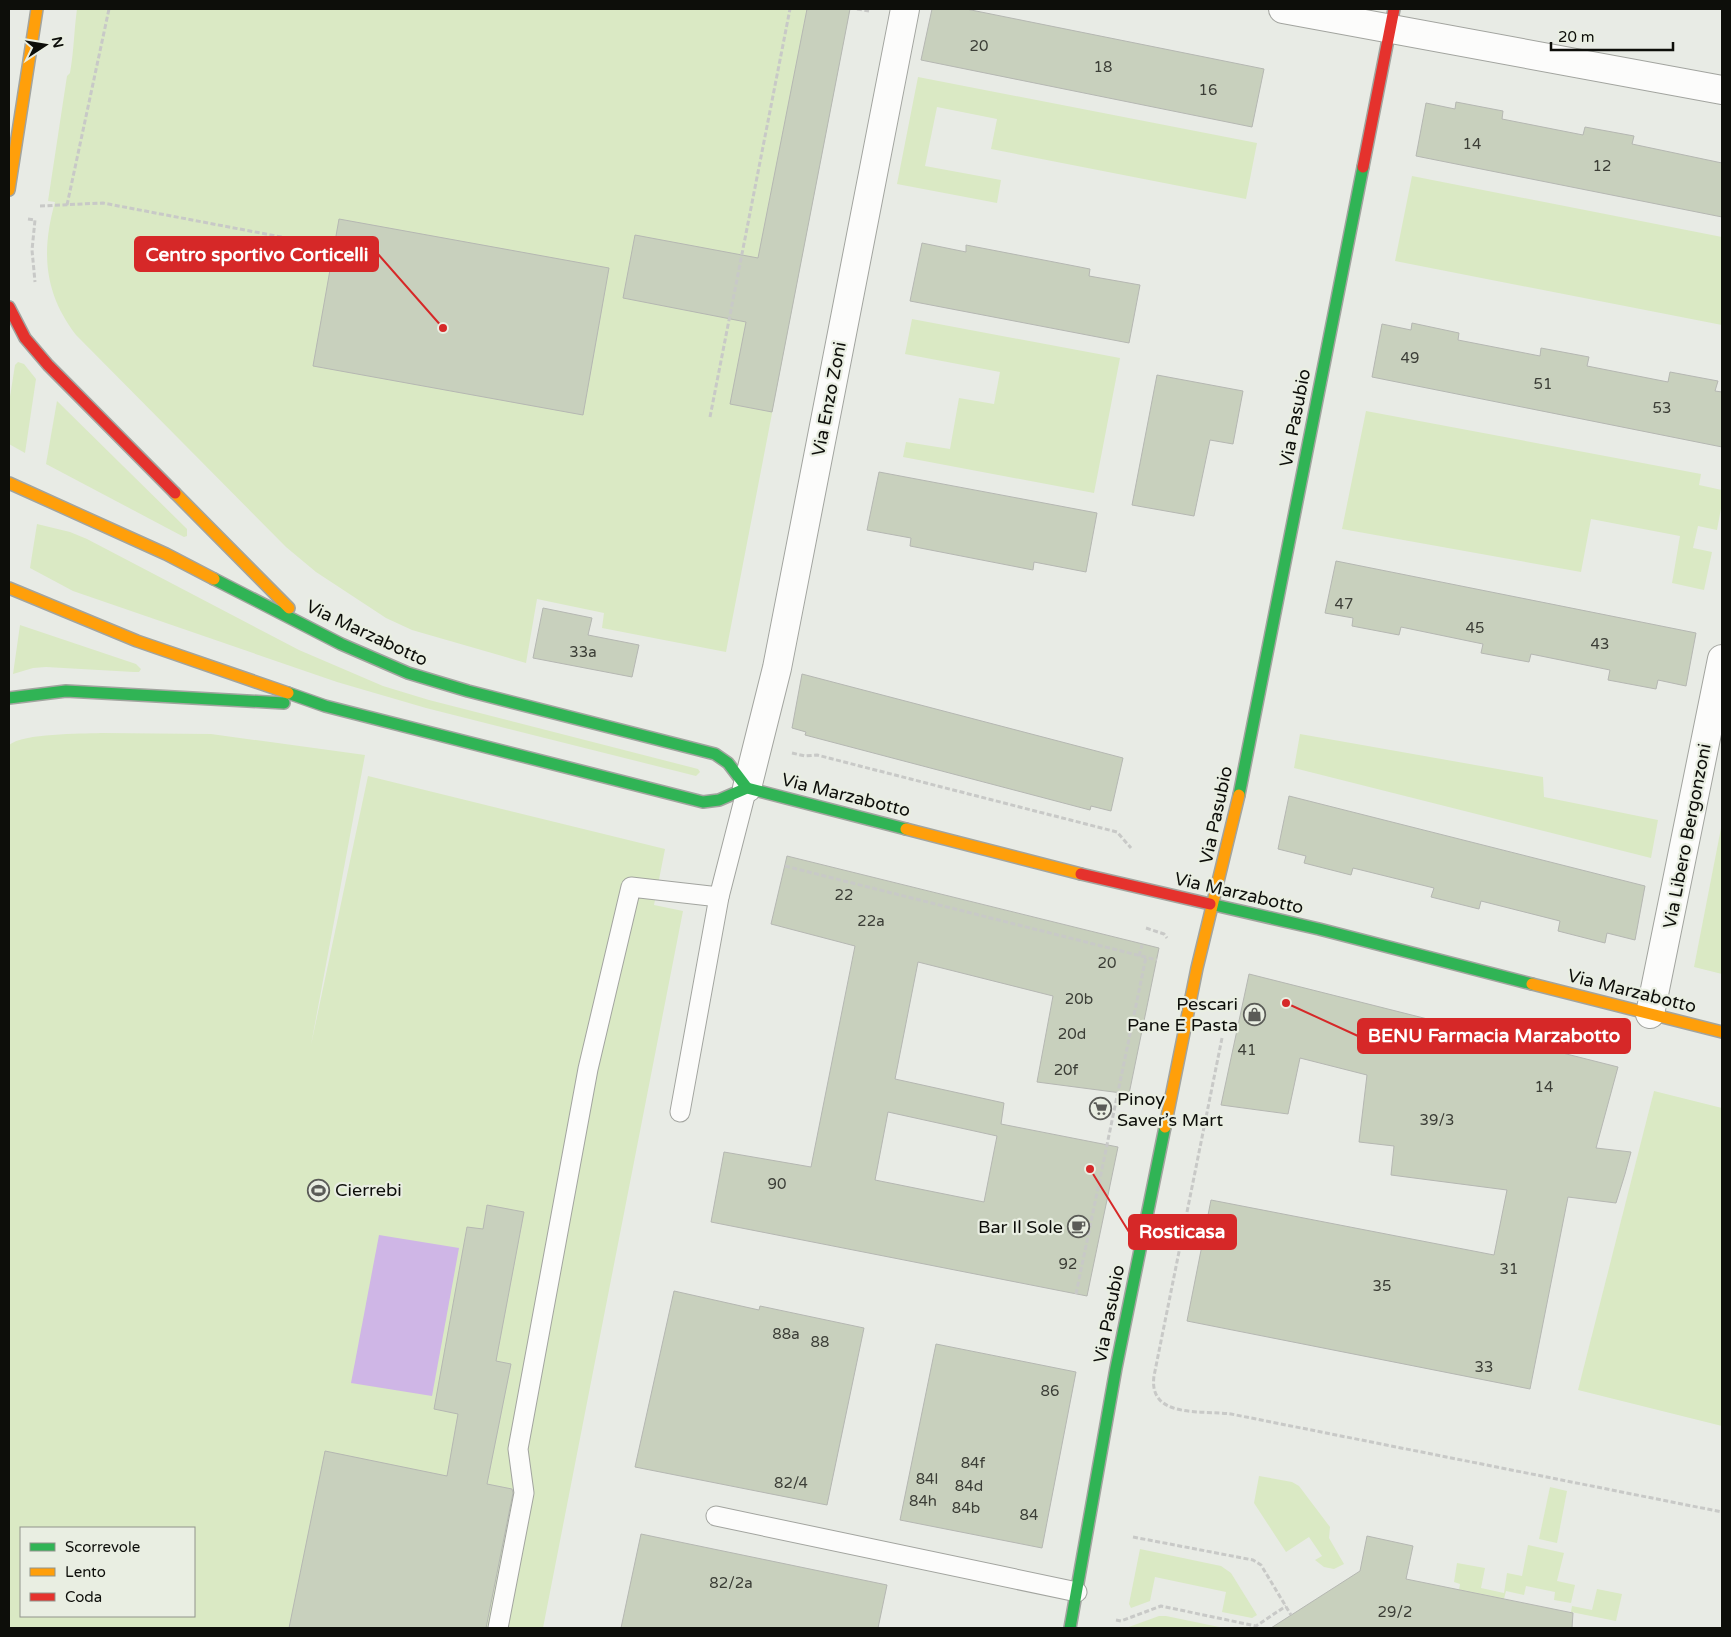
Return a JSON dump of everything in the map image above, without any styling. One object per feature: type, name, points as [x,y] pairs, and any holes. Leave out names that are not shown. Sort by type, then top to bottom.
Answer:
[{"type":"street","points":[[9,190],[37,9]]},
{"type":"street","name":"Via Enzo Zoni","points":[[748,788],[779,659],[905,9]]},
{"type":"street","points":[[1284,9],[1392,19],[1722,90]]},
{"type":"street","name":"Via Pasubio","points":[[1070,1628],[1116,1368],[1197,968],[1236,810],[1392,19]]},
{"type":"street","points":[[9,307],[25,338],[74,393],[308,626]]},
{"type":"street","name":"Via Marzabotto","points":[[9,482],[166,554],[371,658],[438,683],[715,754],[728,763],[748,788],[1116,883],[1213,905],[1722,1032]]},
{"type":"street","points":[[9,588],[137,641],[325,706],[703,802],[720,800],[748,788]]},
{"type":"street","name":"Via Libero Bergonzoni","points":[[1650,1014],[1722,659]]},
{"type":"street","points":[[9,698],[66,691],[245,699],[325,706]]},
{"type":"lane","points":[[680,1112],[719,897],[748,788]]},
{"type":"lane","points":[[498,1628],[524,1493],[518,1449],[588,1069],[631,887],[719,897]]},
{"type":"lane","points":[[716,1516],[1077,1592]]},
{"type":"path","points":[[67,205],[110,9]]},
{"type":"path","points":[[710,417],[790,9]]},
{"type":"path","points":[[37,206],[103,204],[313,243]]},
{"type":"path","points":[[35,220],[32,250],[35,284]]},
{"type":"path","points":[[787,748],[791,753],[804,756],[818,755],[1117,832],[1130,848],[1138,850]]},
{"type":"path","points":[[785,866],[1157,960]]},
{"type":"path","points":[[1146,929],[1164,934],[1169,942]]},
{"type":"path","points":[[1140,956],[1142,945]]},
{"type":"path","points":[[1076,1294],[1146,957]]},
{"type":"path","points":[[1222,1035],[1154,1376],[1155,1393],[1160,1403],[1170,1408],[1230,1414],[1722,1512]]},
{"type":"path","points":[[1133,1536],[1253,1560],[1261,1565],[1291,1615]]},
{"type":"path","points":[[1116,1620],[1121,1621],[1161,1606],[1256,1626],[1286,1606]]},
{"type":"green space","points":[[77,9],[850,9],[726,652],[602,628],[604,613],[537,599],[526,663],[412,630],[386,618],[316,572],[286,547],[76,335],[57,304],[48,272],[47,255],[48,238],[55,202],[48,201],[67,76],[70,73]]},
{"type":"green space","points":[[918,77],[1257,143],[1246,199],[991,149],[997,119],[937,107],[925,166],[1001,180],[997,203],[897,184]]},
{"type":"green space","points":[[1412,176],[1722,237],[1722,325],[1395,261]]},
{"type":"green space","points":[[912,319],[1120,358],[1094,493],[903,457],[906,442],[950,449],[959,398],[994,404],[1000,372],[905,354]]},
{"type":"green space","points":[[18,362],[24,364],[36,379],[25,453],[9,444],[9,403],[15,365]]},
{"type":"green space","points":[[57,401],[187,529],[187,536],[184,537],[46,464]]},
{"type":"green space","points":[[1366,411],[1701,474],[1699,485],[1722,490],[1722,503],[1717,530],[1698,526],[1693,548],[1712,552],[1704,590],[1672,583],[1680,536],[1591,519],[1581,572],[1342,529]]},
{"type":"green space","points":[[37,524],[70,532],[87,539],[299,650],[383,686],[429,700],[698,769],[700,772],[696,776],[426,708],[337,682],[73,591],[30,568]]},
{"type":"green space","points":[[20,625],[136,664],[141,669],[139,672],[134,672],[46,667],[33,668],[13,674]]},
{"type":"green space","name":"Cierrebi","points":[[67,734],[211,734],[365,755],[311,1045],[368,776],[665,849],[654,905],[683,911],[543,1628],[9,1628],[9,745],[27,738]]},
{"type":"green space","points":[[1300,734],[1543,777],[1544,797],[1658,820],[1651,858],[1294,768]]},
{"type":"green space","points":[[1722,823],[1722,974],[1694,967]]},
{"type":"green space","points":[[1654,1091],[1722,1108],[1722,1426],[1578,1390]]},
{"type":"green space","points":[[1259,1476],[1292,1482],[1299,1486],[1330,1527],[1329,1538],[1344,1564],[1334,1569],[1324,1567],[1315,1560],[1322,1556],[1309,1537],[1286,1552],[1254,1503]]},
{"type":"green space","points":[[1550,1487],[1567,1491],[1557,1543],[1539,1539]]},
{"type":"green space","points":[[1528,1545],[1564,1553],[1557,1581],[1575,1585],[1571,1603],[1554,1600],[1555,1592],[1526,1586],[1524,1595],[1506,1591],[1504,1599],[1459,1590],[1460,1584],[1454,1582],[1457,1563],[1485,1568],[1481,1588],[1504,1593],[1507,1573],[1522,1576]]},
{"type":"green space","points":[[1140,1549],[1221,1566],[1231,1573],[1257,1615],[1252,1618],[1222,1612],[1226,1592],[1155,1577],[1150,1601],[1131,1608],[1129,1604]]},
{"type":"green space","points":[[1597,1589],[1622,1594],[1616,1621],[1571,1612],[1572,1606],[1592,1610]]},
{"type":"green space","points":[[1159,1616],[1166,1616],[1224,1628],[1126,1628]]},
{"type":"shaded area","points":[[379,1235],[459,1248],[432,1396],[351,1383]]},
{"type":"building","points":[[807,9],[850,9],[772,412],[730,404],[746,322],[623,298],[635,235],[758,258]]},
{"type":"building","points":[[932,9],[966,9],[1264,69],[1252,127],[921,60]]},
{"type":"building","points":[[1456,102],[1503,111],[1502,119],[1583,135],[1585,127],[1634,136],[1632,144],[1722,163],[1722,217],[1416,156],[1426,103],[1455,109]]},
{"type":"building","points":[[339,219],[609,268],[583,415],[313,366]]},
{"type":"building","points":[[922,243],[966,252],[966,245],[1090,269],[1089,276],[1140,285],[1129,343],[910,301]]},
{"type":"building","points":[[1412,323],[1459,333],[1458,340],[1540,356],[1541,348],[1589,357],[1587,366],[1668,382],[1670,372],[1718,381],[1715,391],[1722,392],[1722,447],[1372,377],[1382,324],[1411,330]]},
{"type":"building","points":[[1157,375],[1243,391],[1233,444],[1210,440],[1194,516],[1132,505]]},
{"type":"building","points":[[879,472],[1097,513],[1086,572],[1034,562],[1033,570],[910,546],[911,538],[867,530]]},
{"type":"building","points":[[1336,561],[1696,633],[1686,686],[1658,680],[1656,689],[1608,680],[1610,670],[1531,654],[1529,662],[1481,653],[1483,644],[1401,627],[1399,635],[1352,626],[1353,618],[1325,613]]},
{"type":"building","points":[[543,608],[592,618],[588,635],[639,645],[632,677],[533,658]]},
{"type":"building","points":[[802,674],[1123,758],[1111,811],[1091,806],[1090,810],[805,735],[806,732],[792,728]]},
{"type":"building","points":[[1289,796],[1645,886],[1635,940],[1607,933],[1605,943],[1558,931],[1560,921],[1481,901],[1479,909],[1431,897],[1434,888],[1353,868],[1351,875],[1304,863],[1306,856],[1278,849]]},
{"type":"building","points":[[787,856],[1159,948],[1129,1094],[1037,1082],[1053,996],[918,962],[895,1079],[1004,1103],[1001,1124],[1118,1147],[1087,1296],[711,1222],[724,1152],[811,1167],[855,946],[771,924]],"holes":[[[888,1112],[997,1136],[984,1202],[875,1180]]]},
{"type":"building","points":[[1249,974],[1618,1067],[1596,1148],[1631,1152],[1625,1174],[1616,1203],[1568,1197],[1530,1389],[1187,1321],[1211,1200],[1494,1255],[1507,1190],[1391,1175],[1394,1146],[1359,1142],[1367,1075],[1300,1058],[1288,1114],[1221,1105]]},
{"type":"building","points":[[487,1205],[524,1212],[496,1361],[511,1364],[487,1484],[512,1489],[513,1493],[486,1628],[289,1628],[325,1451],[447,1476],[458,1414],[434,1409],[467,1227],[483,1229]]},
{"type":"building","points":[[674,1291],[759,1310],[760,1306],[864,1328],[827,1505],[635,1467]]},
{"type":"building","points":[[936,1344],[1076,1372],[1042,1548],[900,1520]]},
{"type":"building","points":[[641,1534],[887,1585],[878,1628],[621,1628]]},
{"type":"building","points":[[1367,1536],[1413,1546],[1406,1579],[1573,1613],[1572,1628],[1271,1628],[1360,1571]]},
{"type":"traffic: fast","points":[[1239,795],[1363,167]]},
{"type":"traffic: fast","points":[[214,579],[341,644],[408,673],[468,691],[715,754],[728,763],[747,788]]},
{"type":"traffic: fast","points":[[9,698],[66,691],[284,703]]},
{"type":"traffic: fast","points":[[288,693],[325,706],[703,802],[719,800],[747,788],[906,829]]},
{"type":"traffic: fast","points":[[1210,904],[1319,929],[1532,984]]},
{"type":"traffic: fast","points":[[1070,1628],[1116,1368],[1165,1127]]},
{"type":"traffic: slow","points":[[9,190],[37,9]]},
{"type":"traffic: slow","points":[[9,483],[166,554],[214,579]]},
{"type":"traffic: slow","points":[[175,493],[289,608]]},
{"type":"traffic: slow","points":[[9,588],[137,641],[288,693]]},
{"type":"traffic: slow","points":[[1165,1127],[1197,968],[1239,795]]},
{"type":"traffic: slow","points":[[906,829],[1081,874]]},
{"type":"traffic: slow","points":[[1532,984],[1722,1032]]},
{"type":"traffic: jam","points":[[1363,167],[1394,9]]},
{"type":"traffic: jam","points":[[9,307],[25,338],[48,365],[175,493]]},
{"type":"traffic: jam","points":[[1081,874],[1210,904]]},
{"type":"place","name":"Centro sportivo Corticelli","points":[[443,328]]},
{"type":"place","name":"BENU Farmacia Marzabotto","points":[[1286,1003]]},
{"type":"place","name":"Pescari Pane E Pasta","points":[[1254,1014]]},
{"type":"place","name":"Pinoy Saver’s Mart","points":[[1101,1109]]},
{"type":"place","name":"Rosticasa","points":[[1090,1169]]},
{"type":"place","name":"Cierrebi","points":[[319,1190]]},
{"type":"place","name":"Bar Il Sole","points":[[1079,1227]]}]
